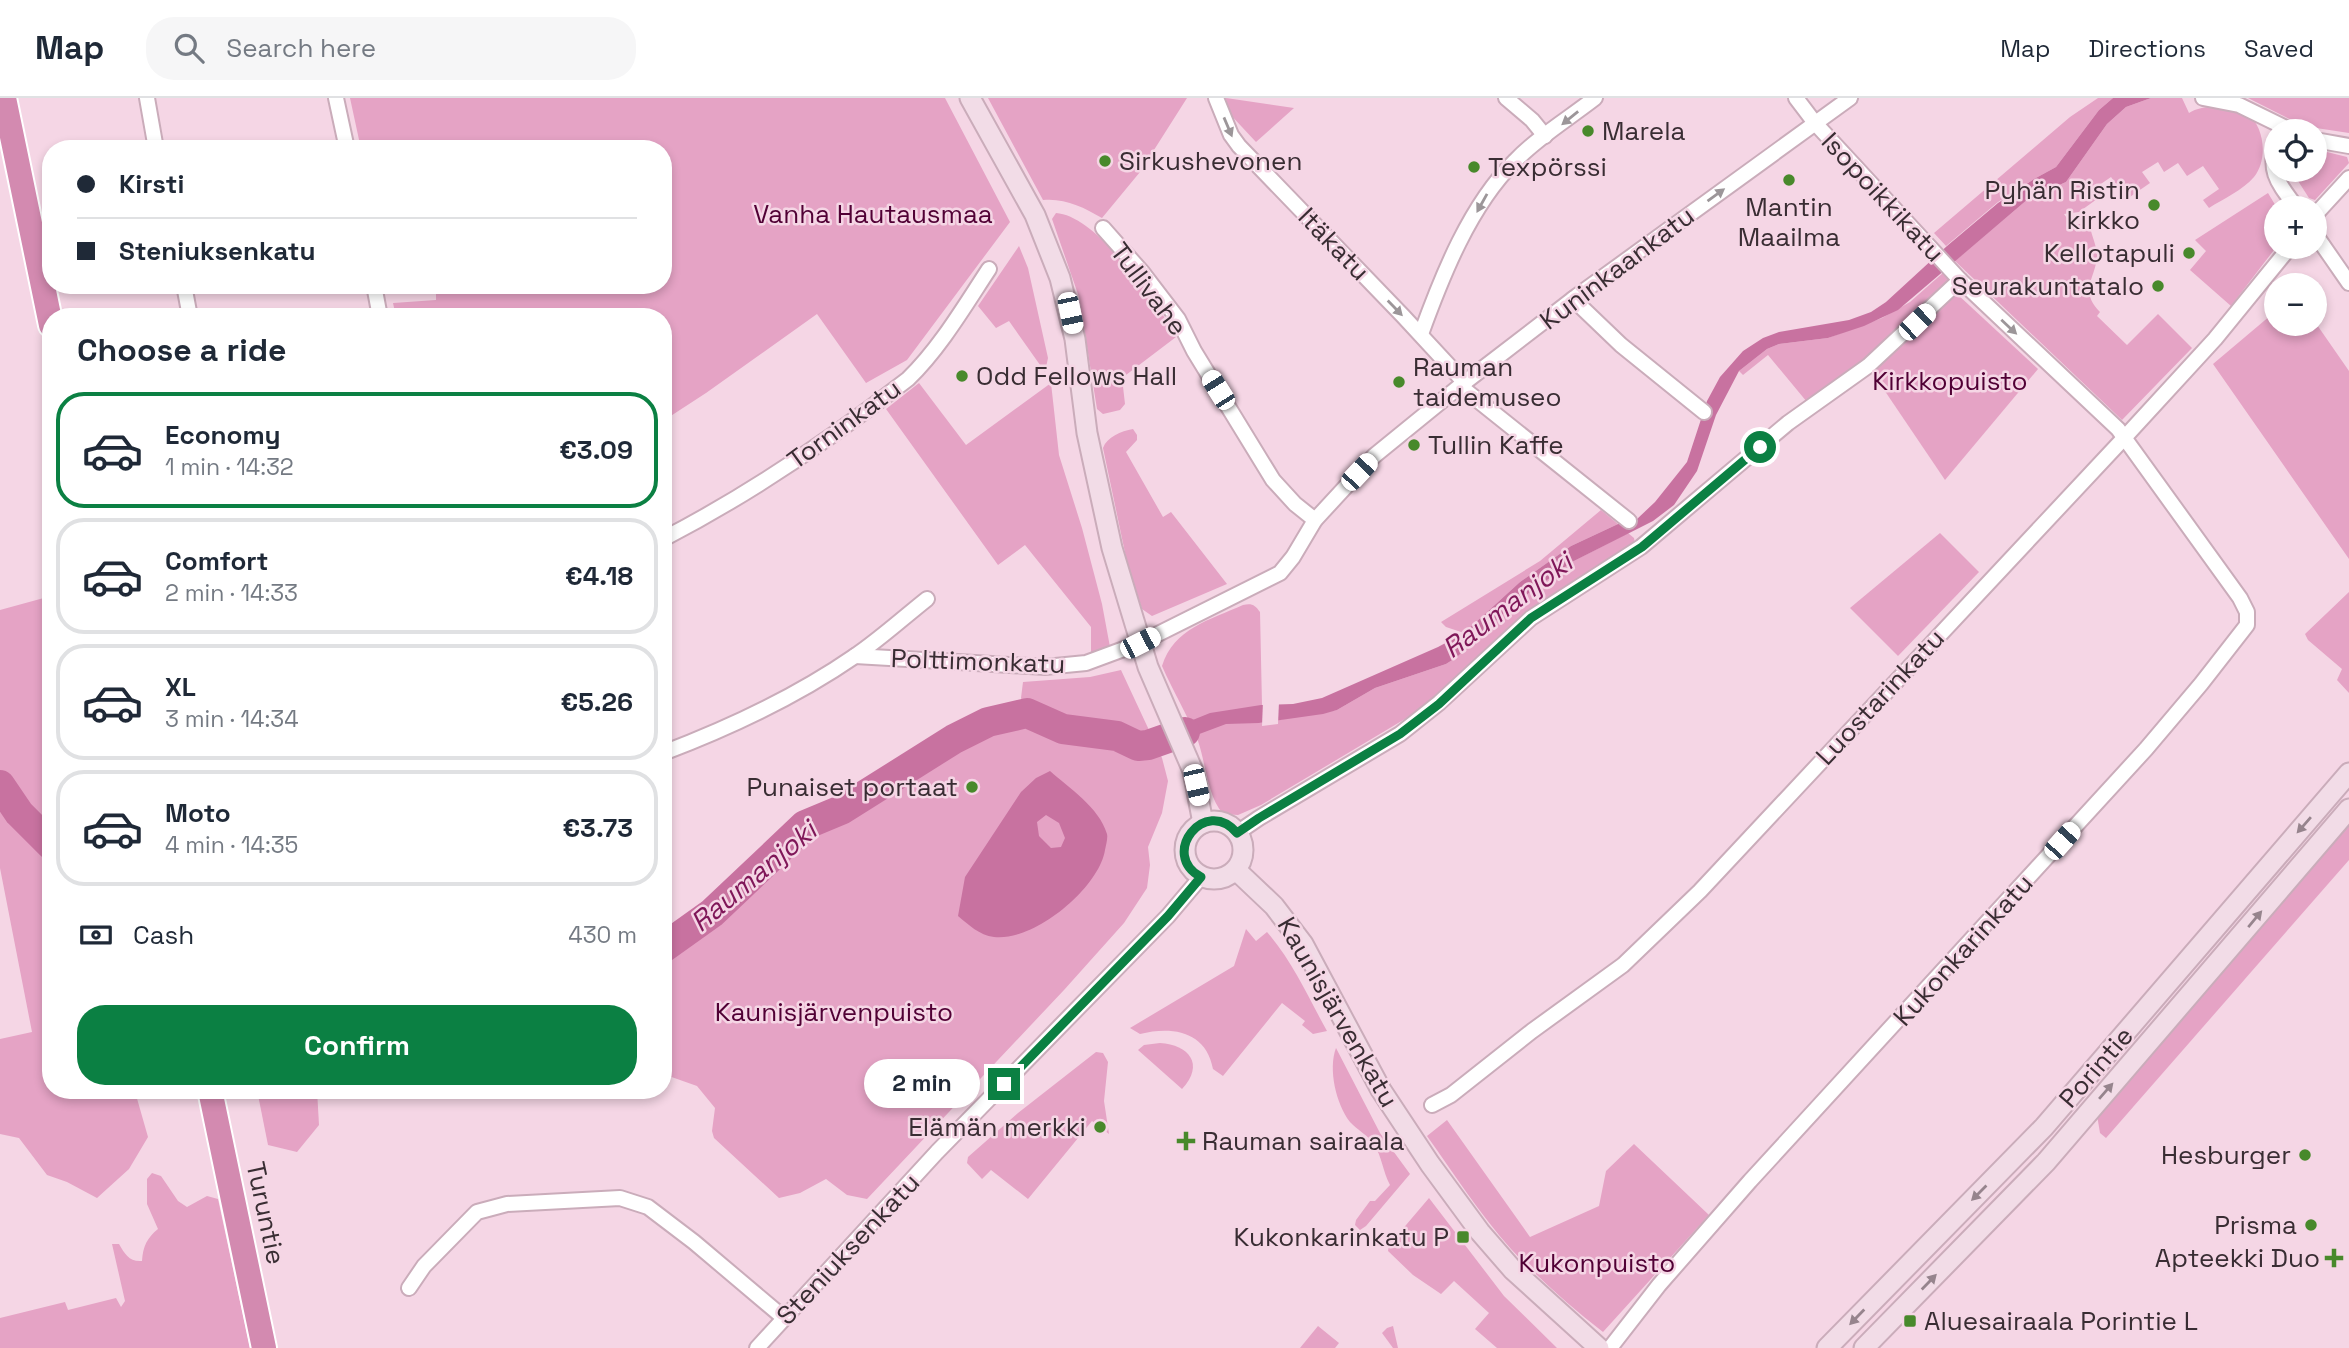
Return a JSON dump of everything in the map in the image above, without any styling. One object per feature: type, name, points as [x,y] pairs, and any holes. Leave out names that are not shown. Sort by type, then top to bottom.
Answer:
[{"type":"highway","points":[[4,98],[42,281]]},
{"type":"highway","name":"Turuntie","points":[[212,1099],[264,1348]]},
{"type":"main road","points":[[970,98],[1035,215],[1060,278],[1075,339],[1087,433],[1112,548],[1140,643],[1193,771],[1203,823]]},
{"type":"main road","name":"Porintie","points":[[1827,1348],[2044,1127],[2349,773]]},
{"type":"main road","name":"Porintie","points":[[1864,1348],[2046,1163],[2349,809]]},
{"type":"main road","points":[[1221,822],[1232,827],[1237,833],[1243,847],[1241,861],[1236,870],[1221,879],[1201,877],[1189,867],[1184,850],[1189,834],[1203,823],[1221,822]]},
{"type":"main road","name":"Kaunisjärvenkatu","points":[[1236,870],[1274,906],[1303,944],[1381,1090],[1480,1232],[1513,1270],[1599,1348]]},
{"type":"street","points":[[147,98],[154,140]]},
{"type":"street","points":[[336,98],[345,140]]},
{"type":"street","name":"Itäkatu","points":[[1216,98],[1231,135],[1239,146],[1421,334],[1462,384],[1629,521]]},
{"type":"street","points":[[1506,98],[1532,120],[1545,136]]},
{"type":"street","points":[[1421,334],[1450,262],[1487,193],[1516,159],[1595,98]]},
{"type":"street","name":"Isopoikkikatu","points":[[1796,98],[1815,123],[1949,269],[2125,437]]},
{"type":"street","name":"Kuninkaankatu","points":[[1280,573],[1315,520],[1374,456],[1573,299],[1850,98]]},
{"type":"street","points":[[2203,98],[2239,104],[2264,120]]},
{"type":"street","points":[[2327,142],[2349,146]]},
{"type":"street","points":[[2327,202],[2349,178]]},
{"type":"street","name":"Tullivahe","points":[[1103,228],[1142,272],[1178,319],[1194,351],[1273,480],[1295,504],[1315,520]]},
{"type":"street","points":[[2327,251],[2349,283]]},
{"type":"street","name":"Luostarinkatu","points":[[1432,1105],[1451,1095],[1532,1031],[1623,965],[1700,891],[2215,339],[2280,259]]},
{"type":"street","name":"Torninkatu","points":[[672,534],[765,481],[822,443],[908,379],[922,366],[943,338],[989,269]]},
{"type":"street","points":[[1237,833],[1400,734],[1421,718],[1531,618],[1642,547],[1788,423],[1868,366],[1960,280]]},
{"type":"street","points":[[1573,299],[1621,345],[1704,412]]},
{"type":"street","name":"Kukonkarinkatu","points":[[1610,1348],[1659,1285],[1741,1191],[2146,749],[2247,625],[2247,612],[2240,597],[2125,437]]},
{"type":"street","name":"Polttimonkatu","points":[[855,656],[1045,667],[1086,663],[1140,643],[1280,573]]},
{"type":"street","name":"Polttimonkatu","points":[[672,750],[783,699],[855,656],[927,599]]},
{"type":"street","name":"Steniuksenkatu","points":[[757,1348],[937,1152],[1168,916],[1201,877]]},
{"type":"street","points":[[409,1288],[424,1266],[477,1213],[507,1204],[620,1198],[648,1207],[784,1318]]},
{"type":"green space","name":"Vanha Hautausmaa","points":[[350,98],[945,98],[1010,222],[907,360],[866,383],[817,314],[672,415],[672,308],[394,308],[393,303],[436,300],[436,294],[672,294],[672,140],[359,140]]},
{"type":"green space","points":[[988,98],[1187,98],[1140,172],[1102,218],[1074,204],[1043,200]]},
{"type":"green space","points":[[1226,98],[1294,108],[1256,142],[1227,111]]},
{"type":"green space","points":[[2098,98],[2113,98],[2099,110],[2056,167],[1998,202],[1946,246],[1934,233],[2070,117]]},
{"type":"green space","points":[[2151,98],[2182,98],[2189,113],[2210,107],[2241,110],[2253,119],[2258,127],[2263,153],[2254,177],[2239,190],[2209,208],[2203,200],[2219,189],[2203,166],[2187,176],[2178,163],[2164,172],[2158,162],[2142,172],[2150,183],[2127,199],[2111,177],[2092,190],[2097,199],[2079,212],[2064,214],[2071,224],[2081,224],[2091,231],[2097,256],[2089,292],[2100,312],[2097,316],[2127,345],[2158,314],[2192,348],[2122,420],[1955,261],[2028,199],[2066,182],[2107,124],[2126,107]]},
{"type":"green space","points":[[2248,98],[2349,98],[2349,133],[2327,130],[2327,119],[2289,119]]},
{"type":"green space","points":[[2327,152],[2347,157],[2349,163],[2319,196],[2308,196],[2299,182],[2327,182]]},
{"type":"green space","points":[[2268,193],[2270,196],[2264,196],[2264,259],[2267,259],[2231,306],[2190,270],[2206,251],[2195,240]]},
{"type":"green space","points":[[1056,213],[1089,228],[1107,244],[1141,283],[1176,337],[1122,378],[1125,404],[1120,410],[1103,414],[1097,409],[1079,297],[1052,219]]},
{"type":"green space","points":[[1019,246],[1028,268],[1048,358],[1045,372],[1009,321],[996,328],[978,306]]},
{"type":"green space","points":[[1944,272],[1953,282],[1883,346],[1807,402],[1768,355],[1743,375],[1739,371],[1767,349],[1779,344],[1828,338],[1882,318],[1910,302]]},
{"type":"green space","name":"Kirkkopuisto","points":[[1956,293],[2038,369],[1945,480],[1872,372]]},
{"type":"green space","points":[[2264,321],[2264,336],[2325,336],[2349,371],[2349,559],[2213,364]]},
{"type":"green space","points":[[919,383],[966,445],[1051,383],[1059,455],[1082,528],[1110,647],[1091,655],[1091,627],[1025,545],[998,565],[886,409]]},
{"type":"green space","points":[[1133,429],[1137,440],[1126,452],[1163,517],[1171,512],[1227,584],[1152,616],[1142,609],[1127,562],[1103,448],[1115,435]]},
{"type":"green space","points":[[1601,510],[1618,524],[1571,546],[1520,582],[1464,633],[1446,627],[1441,622],[1540,561]]},
{"type":"green space","points":[[1628,533],[1635,543],[1528,612],[1415,713],[1261,805],[1238,815],[1223,814],[1213,798],[1198,741],[1162,666],[1168,653],[1184,634],[1243,605],[1253,605],[1260,612],[1262,705],[1259,723],[1337,710],[1375,688],[1446,664],[1514,604],[1572,562]]},
{"type":"green space","points":[[1940,533],[1979,572],[1898,656],[1850,608]]},
{"type":"green space","points":[[2349,592],[2349,693],[2337,680],[2342,669],[2308,640],[2305,634]]},
{"type":"green space","points":[[42,598],[42,1099],[137,1099],[148,1137],[129,1169],[97,1198],[47,1175],[19,1138],[0,1134],[0,1039],[32,1032],[0,868],[0,610]]},
{"type":"green space","name":"Kaunisjärvenpuisto","points":[[1121,670],[1162,758],[1168,781],[1162,813],[1148,847],[1150,865],[1147,888],[1124,923],[1064,990],[867,1199],[847,1195],[826,1179],[800,1193],[779,1198],[714,1138],[712,1131],[715,1108],[697,1086],[672,1077],[672,949],[694,935],[801,836],[849,812],[981,731],[1027,724],[1021,698],[1023,682],[1090,677]]},
{"type":"green space","points":[[2349,819],[2349,860],[2106,1138],[2100,1133],[2097,1115]]},
{"type":"green space","points":[[1246,929],[1256,941],[1267,932],[1276,943],[1300,980],[1327,1031],[1313,1034],[1302,1025],[1305,1021],[1282,1003],[1223,1076],[1213,1069],[1203,1046],[1186,1034],[1164,1031],[1140,1034],[1130,1028],[1234,966]]},
{"type":"green space","points":[[1160,1043],[1179,1048],[1190,1057],[1192,1072],[1182,1089],[1138,1050],[1144,1045]]},
{"type":"green space","points":[[1336,1048],[1380,1133],[1410,1174],[1360,1230],[1355,1225],[1356,1220],[1370,1201],[1375,1201],[1390,1185],[1374,1144],[1350,1122],[1341,1106],[1333,1076]]},
{"type":"green space","points":[[1096,1052],[1103,1053],[1108,1062],[1104,1101],[1109,1134],[1092,1121],[1028,1199],[991,1170],[982,1179],[967,1163],[968,1157],[1018,1113]]},
{"type":"green space","points":[[259,1099],[318,1099],[319,1125],[297,1152],[268,1145]]},
{"type":"green space","name":"Kukonpuisto","points":[[1447,1120],[1530,1237],[1599,1206],[1606,1171],[1634,1144],[1709,1215],[1603,1332],[1533,1271],[1511,1249],[1478,1208],[1427,1136]]},
{"type":"green space","points":[[152,1173],[161,1176],[178,1201],[187,1207],[207,1196],[218,1199],[250,1348],[0,1348],[0,1318],[65,1302],[68,1310],[116,1298],[121,1307],[125,1301],[112,1244],[119,1244],[131,1259],[142,1261],[146,1243],[158,1229],[147,1204],[147,1179]]},
{"type":"green space","points":[[1429,1198],[1504,1296],[1557,1348],[1497,1348],[1475,1329],[1489,1313],[1454,1281],[1441,1294],[1413,1275],[1388,1251],[1389,1245]]},
{"type":"green space","points":[[1318,1326],[1339,1343],[1335,1348],[1300,1348]]},
{"type":"green space","points":[[1393,1326],[1398,1348],[1393,1348],[1382,1333]]},
{"type":"water","points":[[2113,98],[2151,98],[2126,107],[2107,124],[2066,182],[2028,199],[1898,310],[1864,326],[1828,338],[1779,344],[1767,349],[1739,371],[1716,415],[1697,471],[1674,505],[1653,521],[1572,562],[1514,604],[1457,657],[1446,664],[1375,688],[1337,710],[1323,714],[1259,723],[1226,724],[1162,748],[1148,745],[1163,732],[1210,713],[1322,698],[1438,647],[1464,633],[1520,582],[1571,546],[1618,524],[1636,520],[1655,502],[1687,462],[1707,401],[1720,377],[1743,351],[1763,338],[1779,332],[1849,320],[1871,312],[1886,302],[1998,203],[2056,167],[2099,110]]},
{"type":"water","points":[[1050,771],[1090,807],[1107,834],[1105,850],[1091,880],[1062,910],[1027,931],[1010,936],[989,936],[974,929],[958,916],[965,877],[1021,792],[1036,778]],"holes":[[[1046,815],[1059,823],[1065,838],[1061,847],[1051,848],[1039,836],[1037,822]]]},
{"type":"pier","points":[[1263,701],[1279,702],[1278,724],[1262,726]]},
{"type":"pier","points":[[1185,721],[1194,741],[1161,751],[1154,736],[1162,729]]},
{"type":"waterway","name":"Raumanjoki","points":[[672,942],[712,913],[805,825],[841,810],[954,739],[988,722],[1027,713],[1063,729],[1117,736],[1138,746],[1185,732]]},
{"type":"waterway","name":"Raumanjoki","points":[[0,785],[19,813],[42,836]]},
{"type":"place","name":"Marela","points":[[1588,131]]},
{"type":"place","name":"Sirkushevonen","points":[[1105,161]]},
{"type":"place","name":"Texpörssi","points":[[1474,167]]},
{"type":"place","name":"Mantin Maailma","points":[[1789,180]]},
{"type":"place","name":"Pyhän Ristin kirkko","points":[[2154,205]]},
{"type":"place","name":"Kellotapuli","points":[[2189,253]]},
{"type":"place","name":"Seurakuntatalo","points":[[2158,286]]},
{"type":"place","name":"Odd Fellows Hall","points":[[962,376]]},
{"type":"place","name":"Rauman taidemuseo","points":[[1399,382]]},
{"type":"place","name":"Tullin Kaffe","points":[[1414,445]]},
{"type":"place","name":"Punaiset portaat","points":[[972,787]]},
{"type":"place","name":"Elämän merkki","points":[[1100,1127]]},
{"type":"place","name":"Rauman sairaala","points":[[1186,1141]]},
{"type":"place","name":"Hesburger","points":[[2305,1155]]},
{"type":"place","name":"Prisma","points":[[2311,1225]]},
{"type":"place","name":"Kukonkarinkatu P","points":[[1463,1237]]},
{"type":"place","name":"Apteekki Duo","points":[[2334,1258]]},
{"type":"place","name":"Aluesairaala Porintie L","points":[[1910,1321]]},
{"type":"route","points":[[1004,1084],[1168,916],[1201,877],[1189,867],[1184,850],[1194,828],[1211,821],[1221,822],[1232,827],[1237,833],[1400,734],[1439,704],[1531,618],[1642,547],[1760,447]]}]
